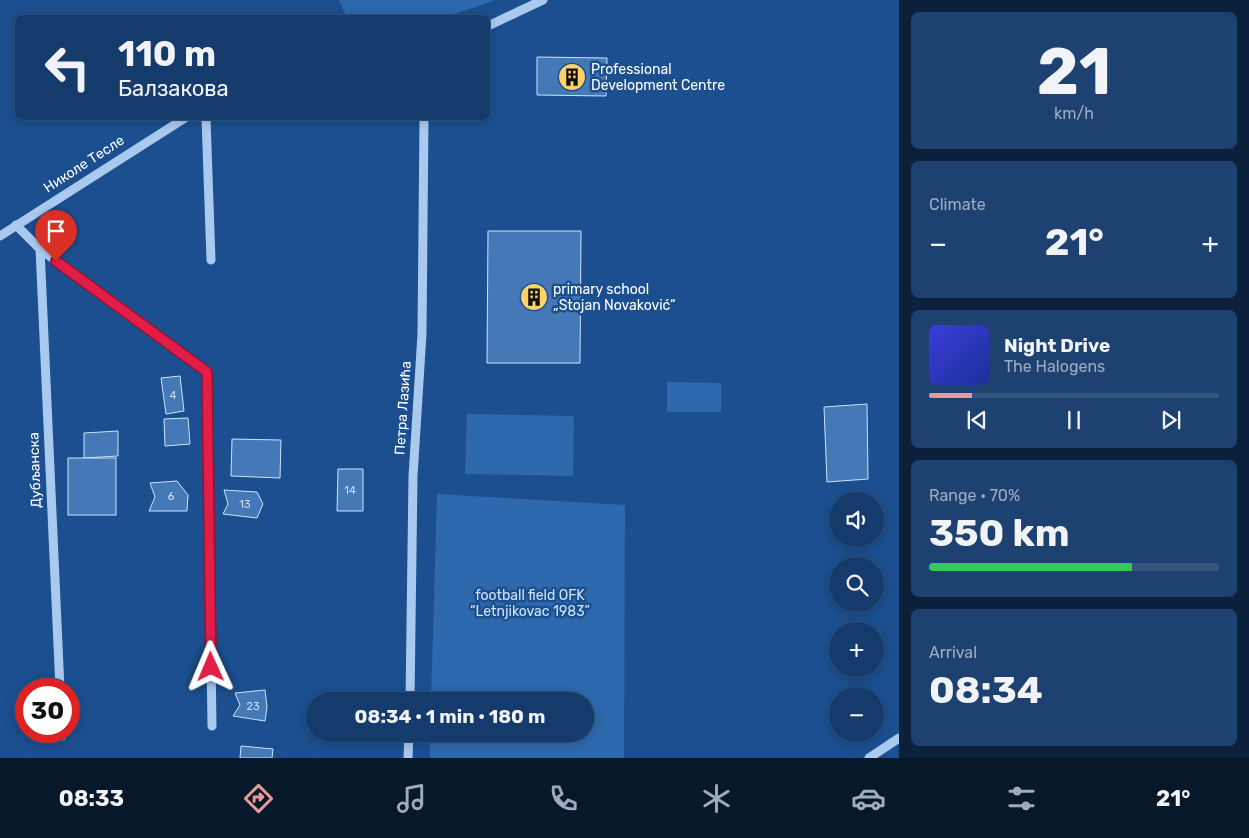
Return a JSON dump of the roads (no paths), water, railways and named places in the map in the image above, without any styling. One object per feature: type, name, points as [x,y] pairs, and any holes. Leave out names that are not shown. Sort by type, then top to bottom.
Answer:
[{"type":"street","points":[[490,25],[543,0]]},
{"type":"street","name":"Николе Тесле","points":[[0,236],[182,120]]},
{"type":"street","points":[[206,120],[211,260]]},
{"type":"street","name":"Петра Лазића","points":[[410,692],[413,476],[422,334],[424,120]]},
{"type":"street","points":[[16,225],[40,249],[207,372],[212,726]]},
{"type":"street","name":"Дубљанска","points":[[40,249],[60,678]]},
{"type":"street","points":[[869,758],[899,738]]},
{"type":"street","points":[[408,758],[409,742]]},
{"type":"place","name":"Professional Development Centre","points":[[572,77]]},
{"type":"place","name":"primary school „Stojan Novaković“","points":[[534,297]]},
{"type":"park label","name":"football field OFK “Letnjikovac 1983”","points":[[530,604]]}]
